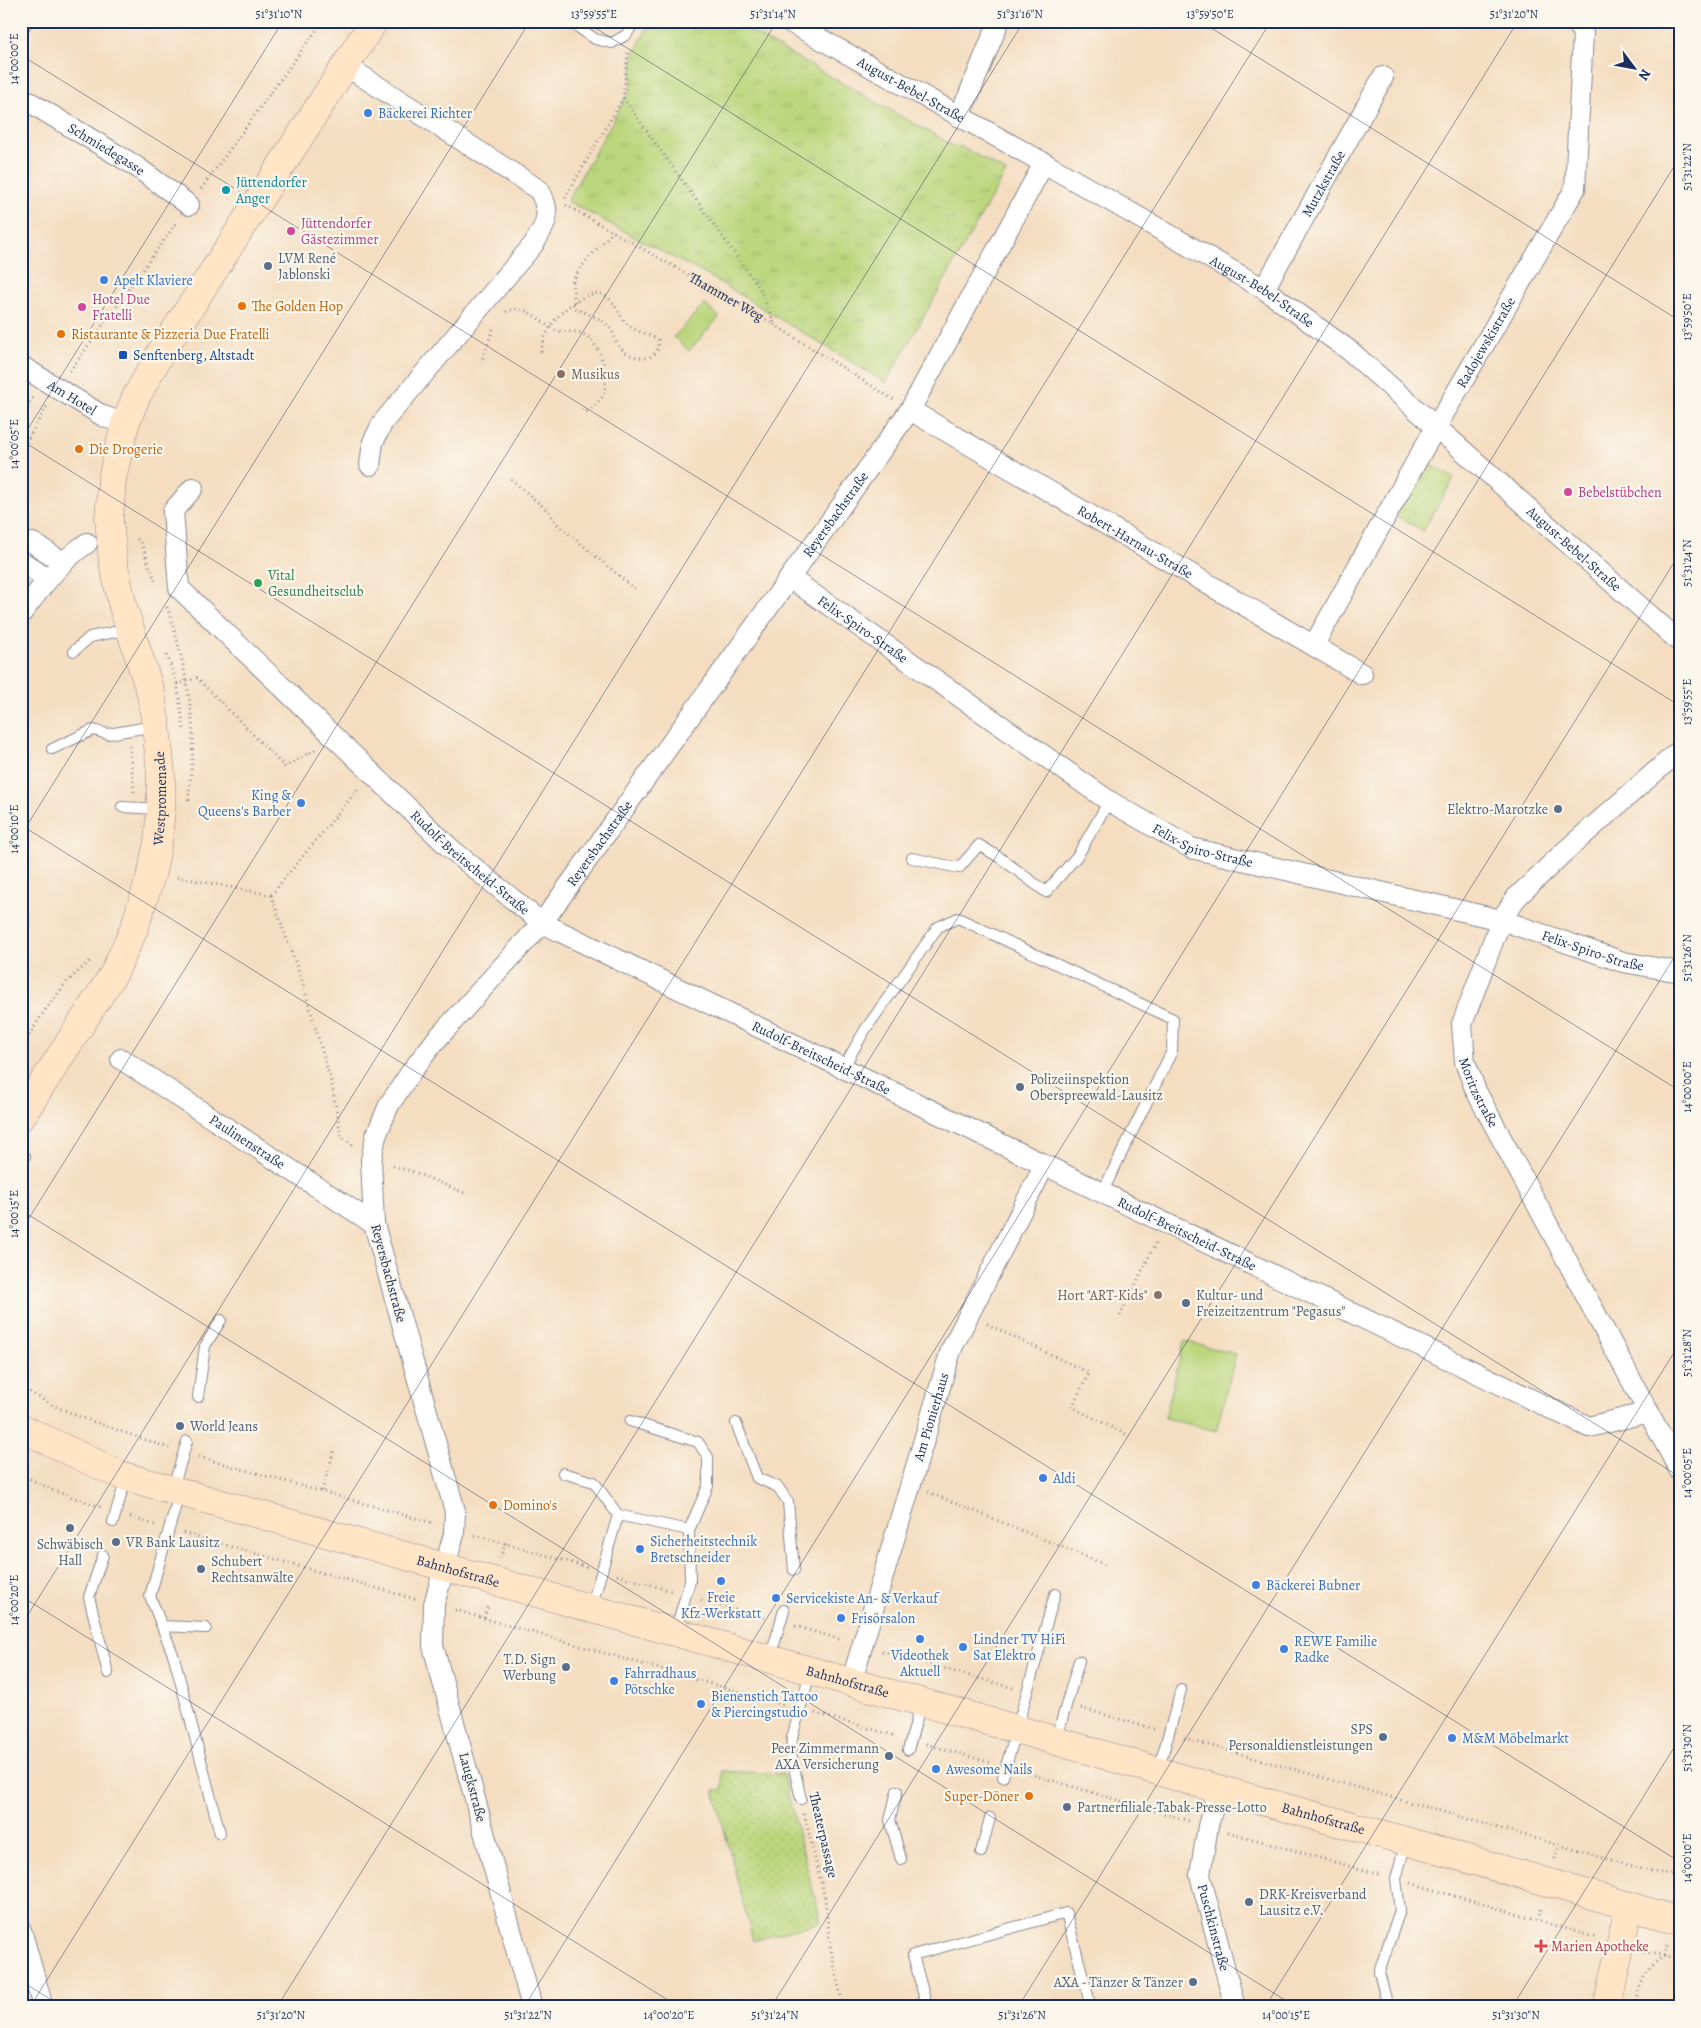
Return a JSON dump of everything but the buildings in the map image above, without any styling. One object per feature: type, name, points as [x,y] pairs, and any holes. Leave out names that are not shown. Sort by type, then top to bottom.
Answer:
[{"type":"main road","points":[[125,424],[136,397],[160,354],[346,66],[386,25]]},
{"type":"main road","name":"Westpromenade","points":[[21,1117],[114,973],[134,929],[174,808],[161,774],[151,694],[130,629],[113,562],[109,519],[112,480],[125,424]]},
{"type":"main road","name":"Bahnhofstraße","points":[[21,1428],[126,1477],[1016,1729],[1218,1790],[1406,1841],[1680,1921]]},
{"type":"main road","points":[[1607,2007],[1629,1906]]},
{"type":"street","name":"August-Bebel-Straße","points":[[788,21],[1044,163],[1264,289],[1350,351],[1680,642]]},
{"type":"street","points":[[958,116],[968,97],[998,21]]},
{"type":"street","name":"Radojewskistraße","points":[[1314,645],[1436,427],[1575,189],[1583,33],[1576,21]]},
{"type":"street","points":[[346,66],[539,190],[547,203],[546,220],[542,233],[383,422],[373,442],[370,466]]},
{"type":"street","name":"Mutzkstraße","points":[[1264,289],[1383,77]]},
{"type":"street","name":"Schmiedegasse","points":[[21,97],[134,165],[190,205]]},
{"type":"street","name":"Reyersbachstraße","points":[[445,1567],[455,1529],[455,1511],[374,1224],[371,1160],[376,1136],[389,1105],[435,1041],[542,922],[910,410],[1044,163]]},
{"type":"street","name":"Am Hotel","points":[[21,366],[103,416],[125,424]]},
{"type":"street","name":"Robert-Harnau-Straße","points":[[910,410],[1362,674]]},
{"type":"street","name":"Rudolf-Breitscheid-Straße","points":[[193,488],[173,512],[179,588],[451,849],[542,922],[1044,1166],[1589,1426],[1648,1412]]},
{"type":"street","points":[[32,544],[63,562]]},
{"type":"street","points":[[21,614],[47,579],[63,562],[71,554],[87,544]]},
{"type":"street","points":[[21,561],[47,579]]},
{"type":"street","name":"Felix-Spiro-Straße","points":[[790,578],[1109,801],[1191,848],[1501,920],[1623,962],[1680,972]]},
{"type":"street","name":"Moritzstraße","points":[[1680,750],[1563,853],[1516,898],[1501,920],[1462,1024],[1465,1062],[1476,1091],[1680,1471]]},
{"type":"street","name":"Paulinenstraße","points":[[122,1059],[374,1224]]},
{"type":"street","name":"Am Pionierhaus","points":[[851,1683],[951,1350],[1044,1166]]},
{"type":"street","name":"Laugkstraße","points":[[445,1567],[434,1604],[434,1646],[532,2007]]},
{"type":"street","name":"Puschkinstraße","points":[[1218,1790],[1208,1826],[1200,1875],[1235,2007]]},
{"type":"street","points":[[21,1930],[27,1972],[43,2007]]},
{"type":"lane","points":[[569,21],[595,39],[612,43],[626,35],[635,21]]},
{"type":"lane","points":[[74,651],[90,637],[130,629]]},
{"type":"lane","points":[[52,749],[93,730],[108,734],[156,726]]},
{"type":"lane","points":[[912,858],[959,868],[979,845],[999,857],[1046,892],[1078,855],[1109,801]]},
{"type":"lane","points":[[122,807],[174,808]]},
{"type":"lane","points":[[843,1068],[864,1030],[938,927],[958,918],[1172,1019],[1172,1051],[1102,1193]]},
{"type":"lane","points":[[198,1397],[205,1346],[220,1320]]},
{"type":"lane","points":[[630,1422],[698,1442],[708,1457],[708,1486],[689,1530],[690,1581],[675,1633]]},
{"type":"lane","points":[[736,1423],[757,1478],[778,1487],[788,1502],[794,1570]]},
{"type":"lane","points":[[187,1441],[169,1530],[150,1596],[174,1657],[220,1833]]},
{"type":"lane","points":[[563,1474],[594,1482],[618,1515],[689,1530]]},
{"type":"lane","points":[[115,1517],[126,1477]]},
{"type":"lane","points":[[591,1609],[618,1515]]},
{"type":"lane","points":[[102,1555],[89,1597],[108,1673]]},
{"type":"lane","points":[[1004,1772],[1055,1594]]},
{"type":"lane","points":[[770,1660],[784,1610]]},
{"type":"lane","points":[[162,1626],[206,1628]]},
{"type":"lane","points":[[1056,1741],[1079,1661]]},
{"type":"lane","name":"Theaterpassage","points":[[801,1798],[791,1754],[792,1738],[810,1672]]},
{"type":"lane","points":[[1158,1771],[1180,1690]]},
{"type":"lane","points":[[910,1745],[921,1703]]},
{"type":"lane","points":[[897,1791],[890,1820],[901,1859]]},
{"type":"lane","points":[[981,1852],[990,1818]]},
{"type":"lane","points":[[1388,2007],[1379,1972],[1400,1910],[1396,1879],[1406,1841]]},
{"type":"lane","points":[[927,2007],[913,1955],[1066,1913],[1091,2007]]},
{"type":"path","points":[[386,25],[403,21]]},
{"type":"path","points":[[628,49],[623,98],[760,289],[774,324]]},
{"type":"path","name":"Thammer Weg","points":[[623,98],[562,203],[774,324],[910,410]]},
{"type":"path","points":[[541,352],[542,344],[551,327],[574,303],[591,294],[598,293],[614,303],[629,326],[658,340],[659,346],[656,352],[652,356],[644,358],[628,354],[618,345],[612,329],[607,324],[576,308],[574,303],[573,282],[578,272],[613,231]]},
{"type":"path","points":[[502,315],[509,310],[522,310],[559,331],[576,330],[593,342],[606,377],[603,395],[592,408],[587,411],[582,409]]},
{"type":"path","points":[[481,363],[498,318]]},
{"type":"path","points":[[21,451],[57,388]]},
{"type":"path","points":[[511,479],[550,512],[555,522],[637,591]]},
{"type":"path","points":[[131,537],[140,541],[160,590]]},
{"type":"path","points":[[165,602],[180,649],[193,738],[174,808]]},
{"type":"path","points":[[177,684],[197,678],[285,767],[334,737]]},
{"type":"path","points":[[129,731],[135,808]]},
{"type":"path","points":[[271,895],[371,773]]},
{"type":"path","points":[[177,877],[271,895]]},
{"type":"path","points":[[271,895],[311,1012],[332,1085],[341,1136],[371,1160],[414,1172],[467,1194]]},
{"type":"path","points":[[21,1048],[55,996],[94,957]]},
{"type":"path","points":[[1120,1316],[1165,1224]]},
{"type":"path","points":[[969,1315],[1089,1373],[1072,1407],[1129,1436]]},
{"type":"path","points":[[322,1492],[334,1450]]},
{"type":"path","points":[[21,1474],[52,1490],[115,1517],[169,1530],[434,1604],[800,1709],[910,1745],[1004,1772],[1208,1826],[1680,1961]]},
{"type":"path","points":[[911,1485],[1106,1565]]},
{"type":"path","points":[[494,1582],[504,1543],[602,1571]]},
{"type":"path","name":"Theaterpassage","points":[[801,1798],[825,1898],[830,1944],[843,2007]]},
{"type":"path","points":[[1636,2007],[1642,1978],[1653,1963],[1664,1957]]},
{"type":"green space","points":[[651,21],[732,21],[954,146],[962,147],[1006,172],[886,383],[714,279],[567,201],[631,89],[633,55]]},
{"type":"green space","points":[[704,304],[719,317],[689,351],[674,337]]},
{"type":"green space","points":[[1426,462],[1454,478],[1423,531],[1395,515]]},
{"type":"green space","points":[[1184,1341],[1236,1354],[1216,1431],[1165,1418]]},
{"type":"green space","points":[[722,1771],[783,1774],[821,1922],[753,1941],[714,1790],[723,1789]]},
{"type":"place","name":"Bäckerei Richter","points":[[368,113]]},
{"type":"place","name":"Jüttendorfer Anger","points":[[226,190]]},
{"type":"place","name":"Jüttendorfer Gästezimmer","points":[[291,231]]},
{"type":"place","name":"LVM René Jablonski","points":[[268,266]]},
{"type":"place","name":"Apelt Klaviere","points":[[104,280]]},
{"type":"place","name":"The Golden Hop","points":[[242,306]]},
{"type":"place","name":"Hotel Due Fratelli","points":[[82,307]]},
{"type":"place","name":"Ristaurante & Pizzeria Due Fratelli","points":[[61,334]]},
{"type":"place","name":"Senftenberg, Altstadt","points":[[123,355]]},
{"type":"place","name":"Musikus","points":[[561,374]]},
{"type":"place","name":"Die Drogerie","points":[[79,449]]},
{"type":"place","name":"Bebelstübchen","points":[[1568,492]]},
{"type":"place","name":"Vital Gesundheitsclub","points":[[258,583]]},
{"type":"place","name":"King & Queens's Barber","points":[[301,803]]},
{"type":"place","name":"Elektro-Marotzke","points":[[1558,809]]},
{"type":"place","name":"Polizeiinspektion Oberspreewald-Lausitz","points":[[1020,1087]]},
{"type":"place","name":"Hort \"ART-Kids\"","points":[[1158,1295]]},
{"type":"place","name":"Kultur- und Freizeitzentrum \"Pegasus\"","points":[[1186,1303]]},
{"type":"place","name":"World Jeans","points":[[180,1426]]},
{"type":"place","name":"Aldi","points":[[1043,1478]]},
{"type":"place","name":"Domino's","points":[[493,1505]]},
{"type":"place","name":"Schwäbisch Hall","points":[[70,1528]]},
{"type":"place","name":"VR Bank Lausitz","points":[[116,1542]]},
{"type":"place","name":"Sicherheitstechnik Bretschneider","points":[[640,1549]]},
{"type":"place","name":"Schubert Rechtsanwälte","points":[[201,1569]]},
{"type":"place","name":"Freie Kfz-Werkstatt","points":[[721,1581]]},
{"type":"place","name":"Bäckerei Bubner","points":[[1256,1585]]},
{"type":"place","name":"Servicekiste An- & Verkauf","points":[[776,1598]]},
{"type":"place","name":"Frisörsalon","points":[[841,1618]]},
{"type":"place","name":"Videothek Aktuell","points":[[920,1639]]},
{"type":"place","name":"Lindner TV HiFi Sat Elektro","points":[[963,1647]]},
{"type":"place","name":"REWE Familie Radke","points":[[1284,1649]]},
{"type":"place","name":"T.D. Sign Werbung","points":[[566,1667]]},
{"type":"place","name":"Fahrradhaus Pötschke","points":[[614,1681]]},
{"type":"place","name":"Bienenstich Tattoo & Piercingstudio","points":[[701,1704]]},
{"type":"place","name":"SPS Personaldienstleistungen","points":[[1383,1737]]},
{"type":"place","name":"M&M Möbelmarkt","points":[[1452,1738]]},
{"type":"place","name":"Peer Zimmermann AXA Versicherung","points":[[889,1756]]},
{"type":"place","name":"Awesome Nails","points":[[936,1769]]},
{"type":"place","name":"Super-Döner","points":[[1029,1796]]},
{"type":"place","name":"Partnerfiliale-Tabak-Presse-Lotto","points":[[1067,1807]]},
{"type":"place","name":"DRK-Kreisverband Lausitz e.V.","points":[[1249,1902]]},
{"type":"place","name":"Marien Apotheke","points":[[1541,1946]]},
{"type":"place","name":"AXA - Tänzer & Tänzer","points":[[1193,1982]]}]
